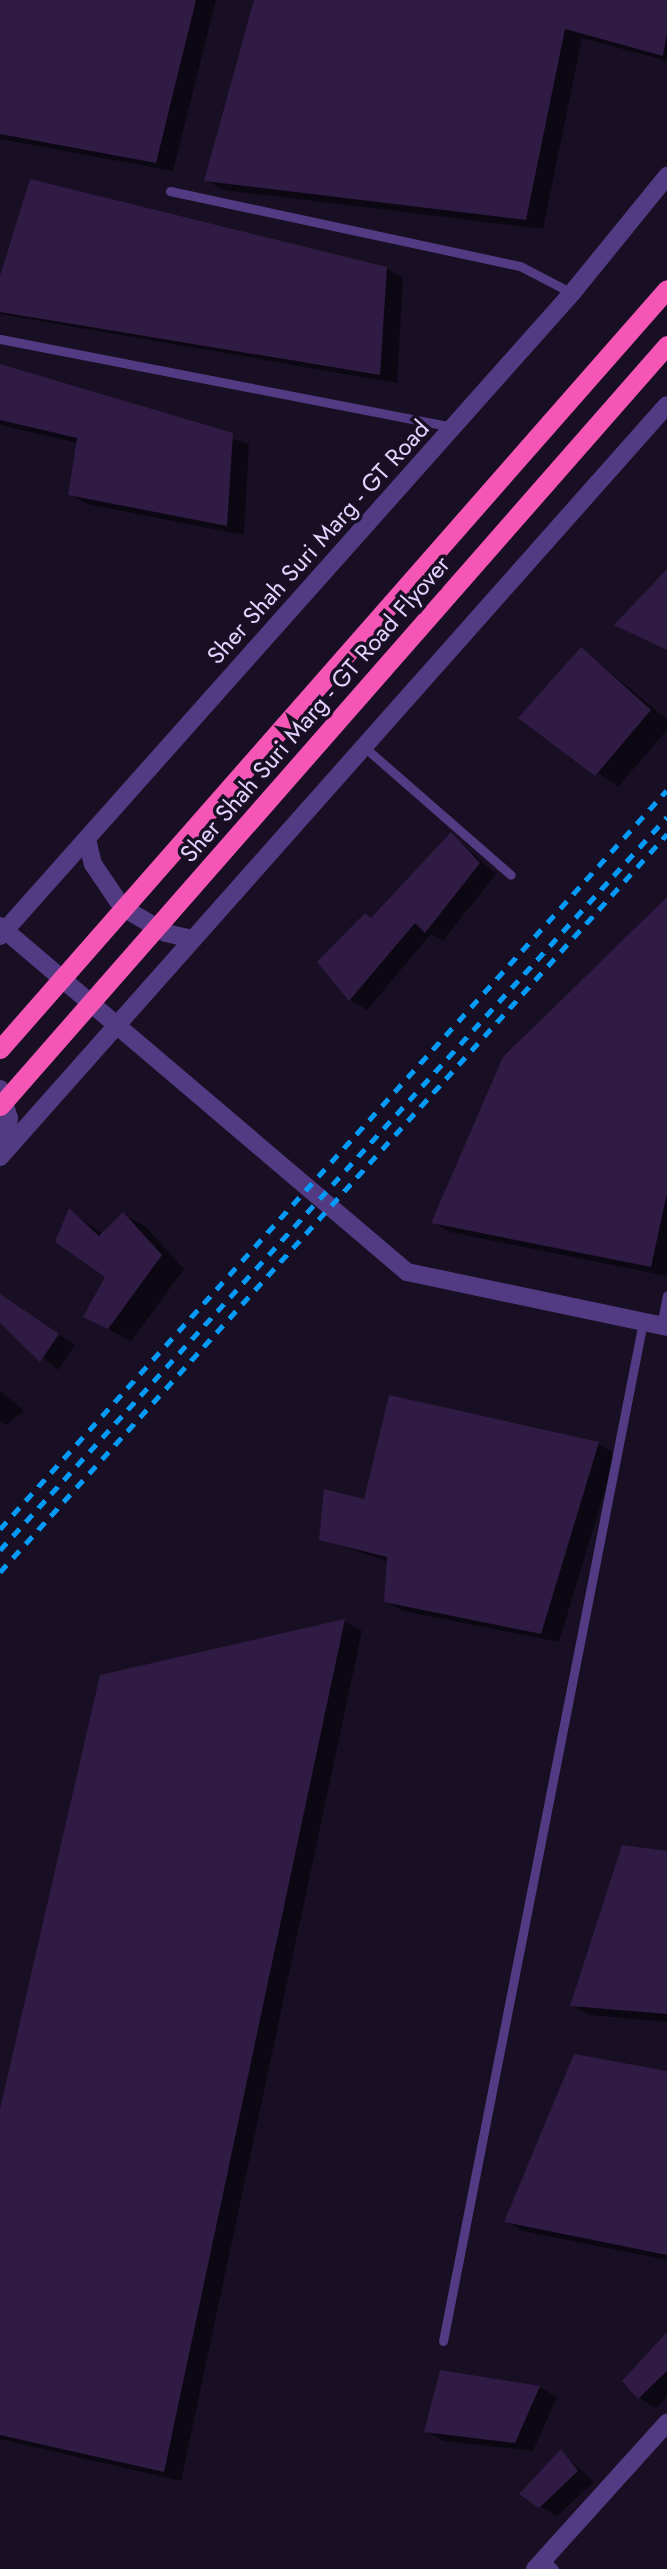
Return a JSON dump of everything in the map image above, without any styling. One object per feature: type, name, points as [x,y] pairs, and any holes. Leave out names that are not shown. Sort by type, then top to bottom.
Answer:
[{"type":"highway","name":"Sher Shah Suri Marg - GT Road Flyover","points":[[0,1049],[667,289]]},
{"type":"highway","name":"Sher Shah Suri Marg - GT Road Flyover","points":[[0,1106],[667,345]]},
{"type":"street","name":"Sher Shah Suri Marg - GT Road","points":[[2,931],[454,427],[572,293],[667,176]]},
{"type":"street","points":[[3,1153],[667,405]]},
{"type":"street","points":[[87,839],[105,887],[122,907],[166,933],[191,939]]},
{"type":"street","points":[[2,931],[407,1272],[657,1325]]},
{"type":"street","points":[[0,1089],[9,1118],[3,1153]]},
{"type":"street","points":[[545,2566],[667,2423]]},
{"type":"lane","points":[[170,191],[520,266],[572,293]]},
{"type":"lane","points":[[0,339],[454,427]]},
{"type":"lane","points":[[363,746],[510,875]]},
{"type":"lane","points":[[443,2341],[657,1325],[667,1296]]},
{"type":"building","points":[[0,0],[196,0],[156,163],[0,134]]},
{"type":"building","points":[[254,0],[667,0],[667,32],[663,56],[565,29],[526,220],[204,181]]},
{"type":"building","points":[[30,179],[387,267],[380,375],[0,312],[0,276]]},
{"type":"building","points":[[0,364],[233,433],[227,526],[68,495],[77,438],[0,420]]},
{"type":"building","points":[[667,569],[667,650],[614,625]]},
{"type":"building","points":[[581,647],[651,710],[595,776],[518,718]]},
{"type":"building","points":[[451,832],[480,863],[425,933],[415,923],[349,1001],[317,962],[365,913],[371,918]]},
{"type":"building","points":[[667,897],[667,1193],[651,1267],[431,1223],[503,1057]]},
{"type":"building","points":[[69,1208],[99,1236],[123,1212],[162,1255],[108,1329],[83,1317],[105,1277],[55,1242]]},
{"type":"building","points":[[0,1294],[59,1334],[40,1362],[0,1323]]},
{"type":"building","points":[[389,1395],[599,1442],[541,1634],[384,1602],[387,1557],[319,1540],[324,1489],[364,1499]]},
{"type":"building","points":[[345,1619],[164,2472],[0,2435],[0,2109],[100,1675]]},
{"type":"building","points":[[622,1845],[667,1851],[667,2014],[570,2006]]},
{"type":"building","points":[[574,2054],[667,2071],[667,2255],[504,2222]]},
{"type":"building","points":[[667,2332],[667,2371],[638,2399],[622,2381]]},
{"type":"building","points":[[440,2370],[540,2386],[515,2443],[424,2432]]},
{"type":"building","points":[[561,2449],[578,2471],[539,2508],[519,2494]]},
{"type":"railway","points":[[0,1529],[667,790]]},
{"type":"railway","points":[[0,1550],[667,817]]},
{"type":"railway","points":[[0,1572],[667,834]]}]
